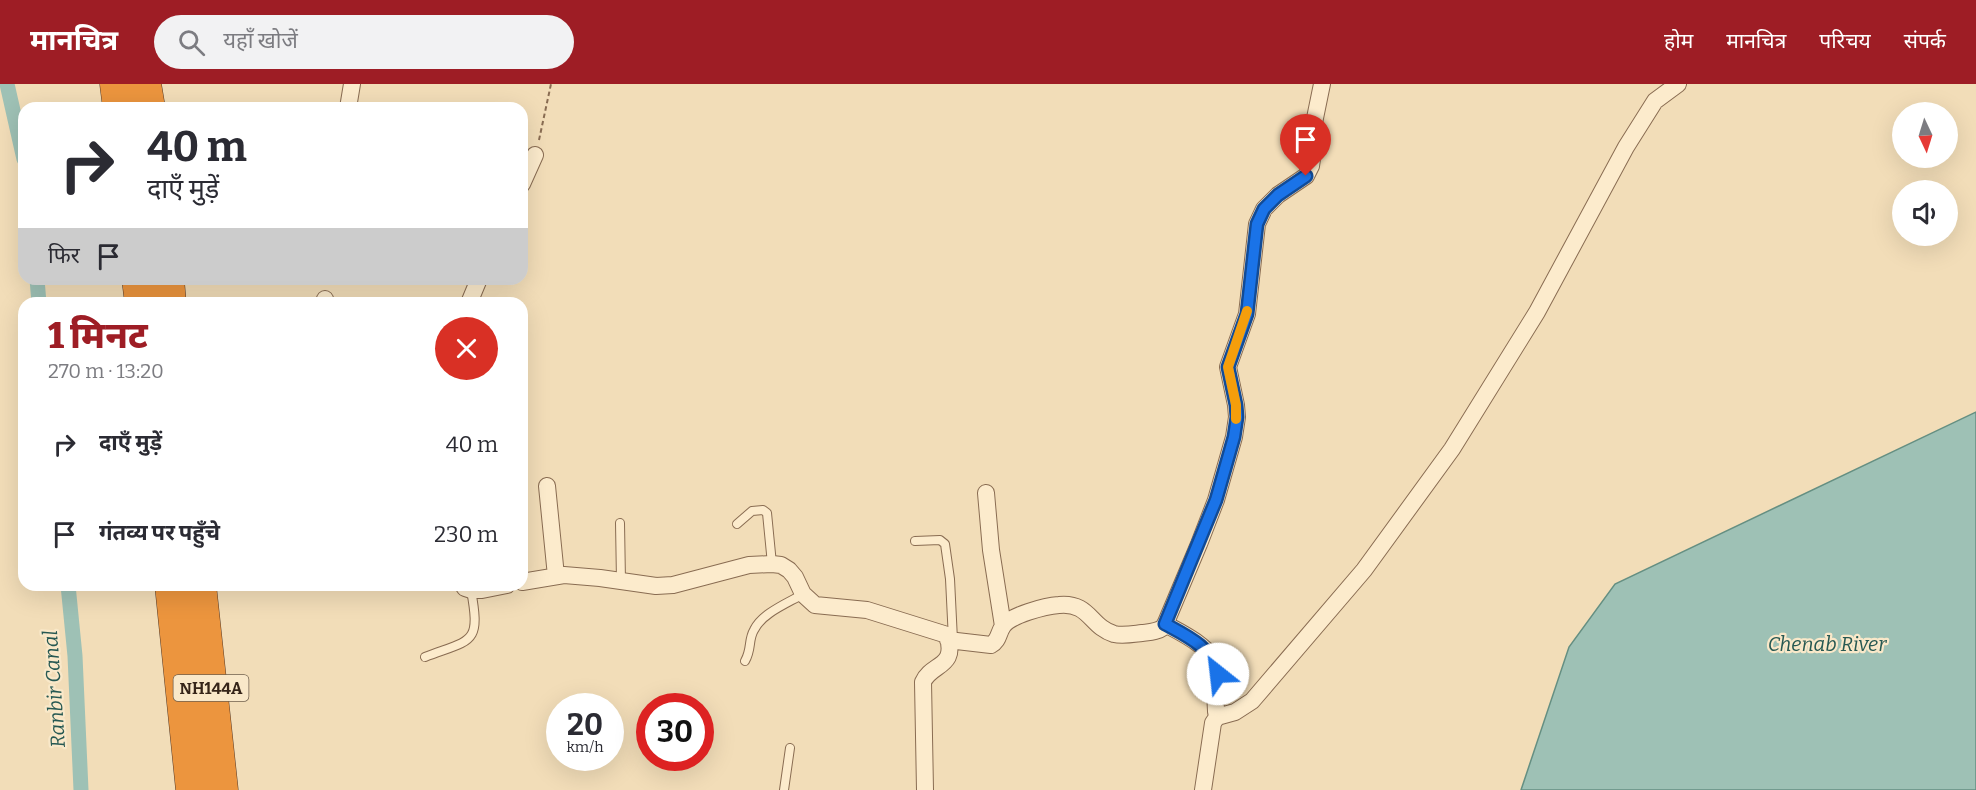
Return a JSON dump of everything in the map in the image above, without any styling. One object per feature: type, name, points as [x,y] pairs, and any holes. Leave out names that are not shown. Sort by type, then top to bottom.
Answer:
[{"type":"highway","points":[[116,84],[118,102]]},
{"type":"highway","points":[[145,84],[147,102]]},
{"type":"highway","name":"NH144A","points":[[172,591],[192,790]]},
{"type":"highway","name":"NH144A","points":[[201,591],[222,790]]},
{"type":"street","points":[[349,102],[352,84]]},
{"type":"street","points":[[1003,626],[1010,620],[1028,613],[1061,604],[1080,607],[1106,630],[1114,634],[1151,632],[1161,630],[1165,624],[1216,500],[1234,437],[1236,405],[1228,367],[1247,314],[1257,224],[1264,209],[1278,195],[1306,176],[1311,166],[1314,123],[1322,84]]},
{"type":"street","points":[[1203,790],[1213,723],[1217,717],[1235,712],[1252,701],[1364,570],[1452,449],[1537,312],[1626,147],[1655,101],[1678,84]]},
{"type":"street","points":[[528,170],[535,154]]},
{"type":"street","points":[[548,486],[556,576]]},
{"type":"street","points":[[528,581],[556,576],[600,578],[656,586],[673,585],[749,566],[781,565],[795,577],[803,594],[815,605],[867,610],[942,633],[951,641],[992,645],[998,640],[1003,626],[986,493]]},
{"type":"street","points":[[1165,624],[1202,646],[1215,662],[1218,674],[1215,705],[1217,717]]},
{"type":"street","points":[[925,790],[922,682],[928,673],[941,667],[948,654],[951,641]]},
{"type":"lane","points":[[737,524],[752,511],[763,510],[767,513],[772,564]]},
{"type":"lane","points":[[620,523],[621,581]]},
{"type":"lane","points":[[915,541],[940,540],[945,544],[950,579],[951,641]]},
{"type":"lane","points":[[425,657],[467,640],[473,635],[476,623],[468,591]]},
{"type":"lane","points":[[744,661],[750,652],[753,631],[758,623],[803,594]]},
{"type":"lane","points":[[784,790],[790,748]]},
{"type":"path","points":[[535,154],[551,84]]},
{"type":"water","name":"Chenab River","points":[[1976,412],[1976,790],[1521,790],[1569,647],[1615,584]]},
{"type":"waterway","name":"Ranbir Canal","points":[[7,84],[18,133]]},
{"type":"waterway","name":"Ranbir Canal","points":[[38,285],[38,297]]},
{"type":"waterway","name":"Ranbir Canal","points":[[69,591],[75,656],[81,790]]},
{"type":"slow traffic","points":[[1236,419],[1234,391],[1228,367],[1247,311]]},
{"type":"route","points":[[1218,674],[1215,662],[1202,646],[1165,624],[1216,500],[1234,437],[1236,405],[1228,367],[1247,314],[1257,224],[1264,209],[1278,195],[1306,176]]}]
